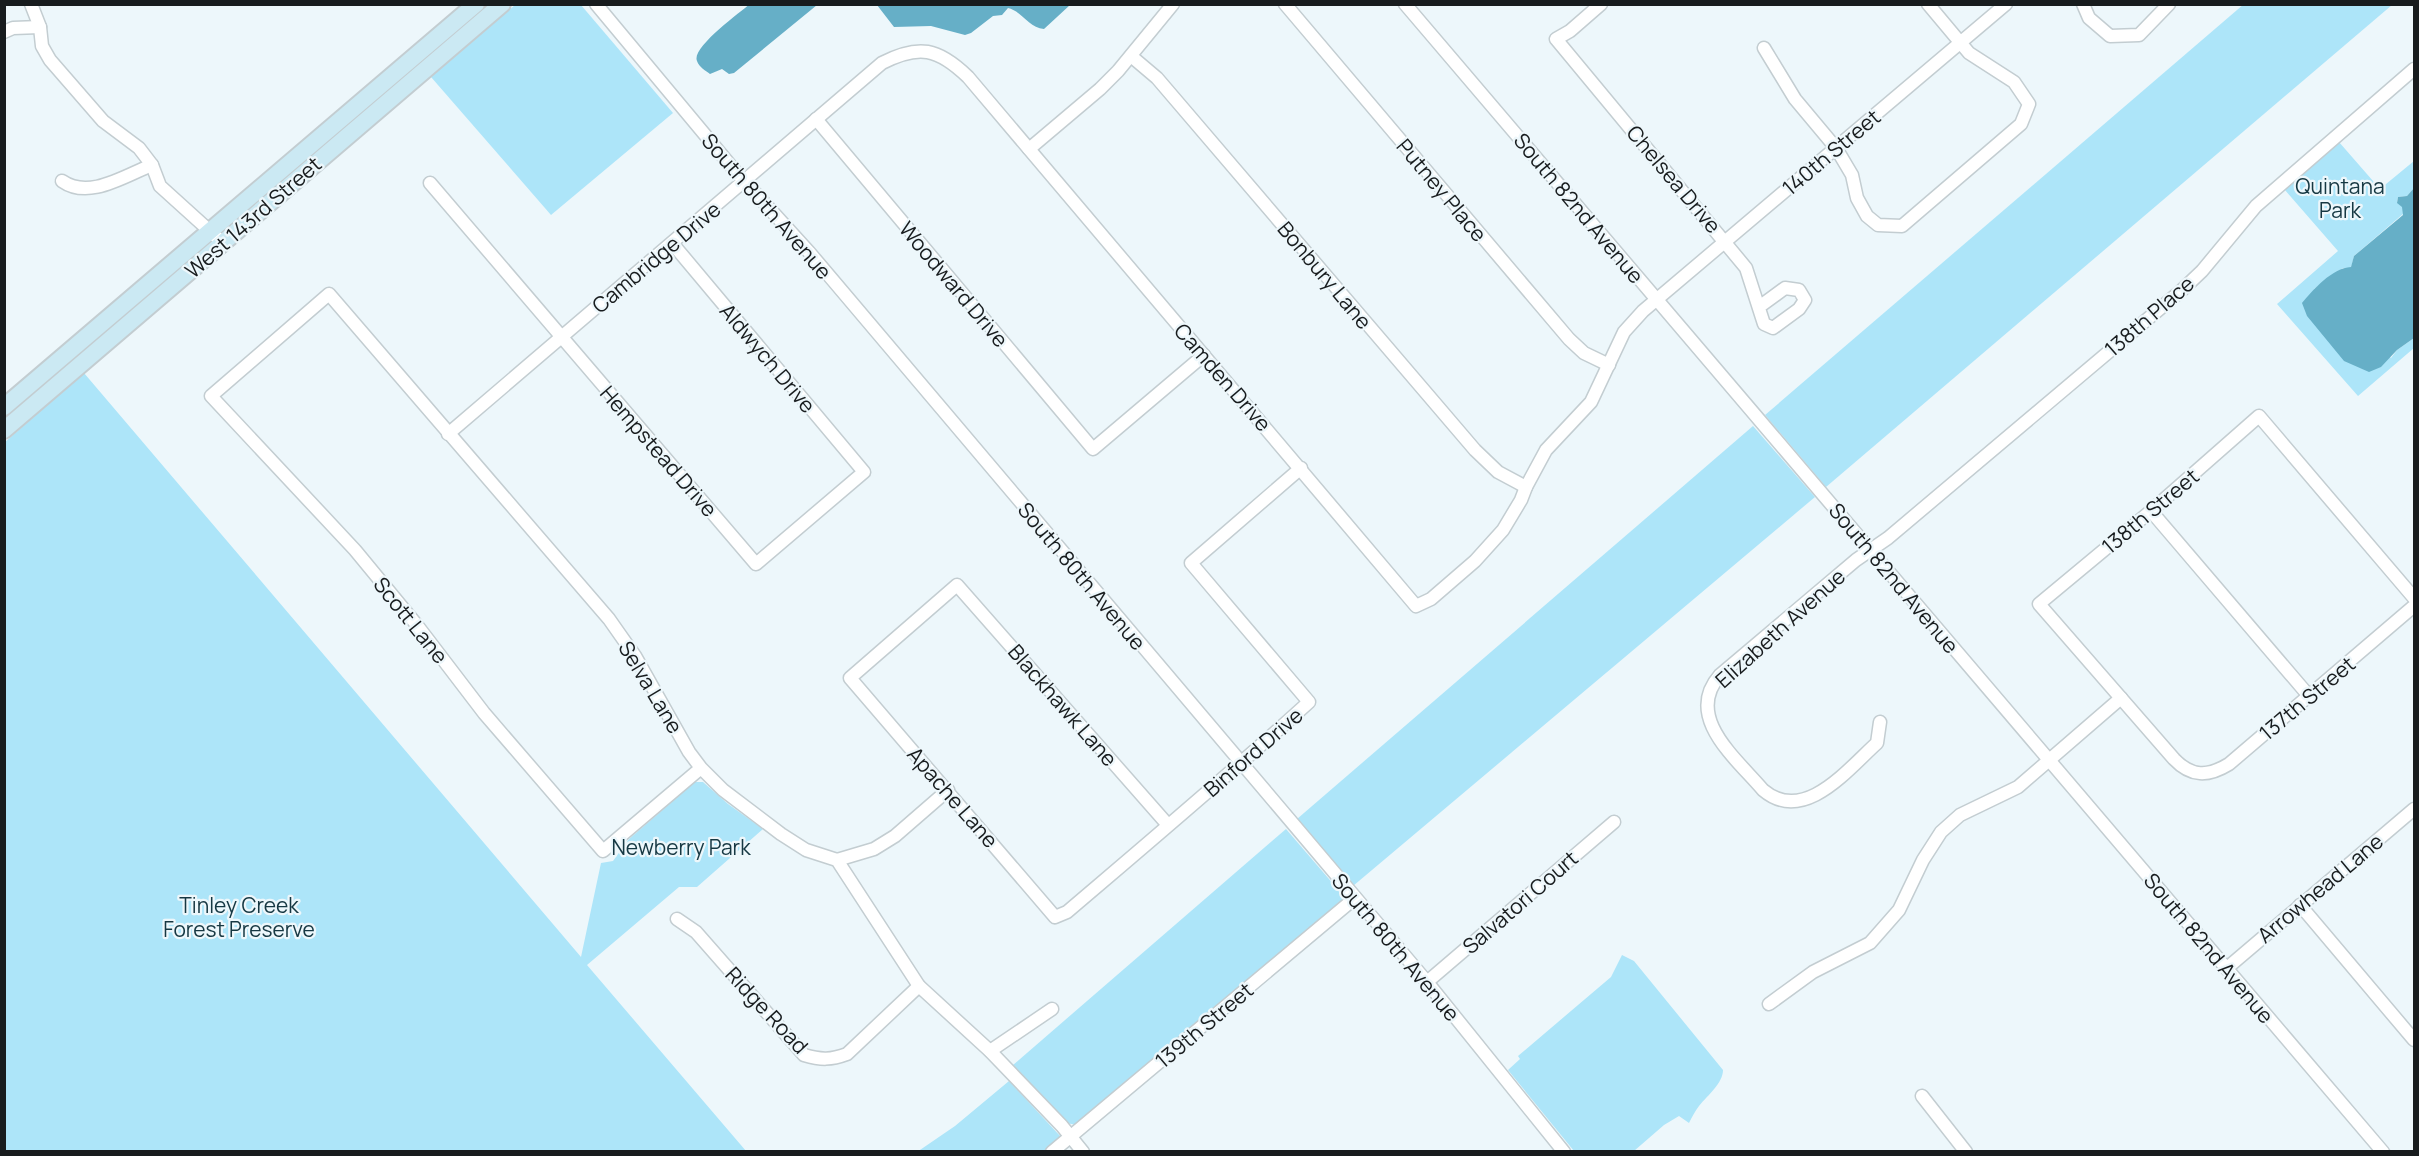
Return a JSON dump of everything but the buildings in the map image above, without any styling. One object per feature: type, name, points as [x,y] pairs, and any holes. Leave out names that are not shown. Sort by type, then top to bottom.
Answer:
[{"type":"main road","name":"West 143rd Street","points":[[4,430],[476,4]]},
{"type":"main road","name":"West 143rd Street","points":[[4,407],[216,238],[502,4]]},
{"type":"street","points":[[31,4],[40,27],[42,46],[50,60],[103,121],[139,148],[152,165],[159,186],[216,238]]},
{"type":"street","name":"South 80th Avenue","points":[[596,4],[1427,982],[1564,1152]]},
{"type":"street","points":[[1029,149],[1100,89],[1131,56],[1173,4]]},
{"type":"street","name":"Putney Place","points":[[1285,4],[1569,339],[1584,353],[1609,365]]},
{"type":"street","name":"South 82nd Avenue","points":[[1405,4],[2383,1152]]},
{"type":"street","name":"Chelsea Drive","points":[[1601,4],[1570,31],[1556,39],[1746,268],[1764,324],[1773,328],[1799,309],[1805,300],[1799,291],[1785,288],[1759,307]]},
{"type":"street","points":[[1764,48],[1795,99],[1836,148],[1852,175],[1857,198],[1867,216],[1878,225],[1902,226],[2021,124],[2029,104],[2014,82],[1969,53],[1928,4]]},
{"type":"street","name":"140th Street","points":[[1656,299],[2006,4]]},
{"type":"street","points":[[2083,4],[2089,18],[2110,36],[2139,35],[2169,4]]},
{"type":"street","points":[[4,32],[13,28],[40,27]]},
{"type":"street","name":"Cambridge Drive","points":[[448,434],[882,63],[901,53],[916,50],[930,52],[943,57],[963,72],[1029,149]]},
{"type":"street","name":"Bonbury Lane","points":[[1131,56],[1157,78],[1475,450],[1498,472],[1526,487]]},
{"type":"street","name":"138th Place","points":[[1871,550],[2182,290],[2202,271],[2256,206],[2415,69]]},
{"type":"street","name":"Woodward Drive","points":[[816,119],[1093,449],[1204,355]]},
{"type":"street","name":"Camden Drive","points":[[1029,149],[1416,606],[1431,599],[1495,540],[1513,515],[1526,487]]},
{"type":"street","points":[[62,181],[82,190],[99,186],[152,165]]},
{"type":"street","name":"Hempstead Drive","points":[[430,183],[756,564]]},
{"type":"street","name":"Aldwych Drive","points":[[672,243],[864,472],[756,564]]},
{"type":"street","name":"Selva Lane","points":[[211,396],[329,294],[609,620],[634,656],[689,752],[701,768],[723,790],[780,834],[806,850],[837,860]]},
{"type":"street","points":[[1526,487],[1546,450],[1591,402],[1624,332],[1656,299]]},
{"type":"street","name":"Scott Lane","points":[[211,396],[355,550],[416,624],[484,713],[603,851],[701,768]]},
{"type":"street","name":"138th Street","points":[[2121,698],[2039,604],[2151,511],[2259,416],[2415,598]]},
{"type":"street","name":"Binford Drive","points":[[1055,917],[1067,912],[1309,702],[1191,563],[1301,468]]},
{"type":"street","points":[[2151,511],[2309,696]]},
{"type":"street","name":"Elizabeth Avenue","points":[[1871,550],[1856,560],[1720,675],[1711,689],[1706,712],[1717,736],[1763,790],[1785,801],[1803,801],[1823,790],[1877,743],[1880,722]]},
{"type":"street","name":"Blackhawk Lane","points":[[850,678],[957,585],[1168,825]]},
{"type":"street","name":"137th Street","points":[[2121,698],[2174,759],[2193,772],[2211,773],[2229,764],[2415,606]]},
{"type":"street","name":"Apache Lane","points":[[850,678],[1055,917]]},
{"type":"street","points":[[1769,1004],[1813,972],[1870,944],[1899,910],[1923,860],[1941,832],[1960,815],[2018,787],[2121,698]]},
{"type":"street","points":[[948,790],[895,836],[874,849],[837,860],[919,986],[990,1051],[1083,1152]]},
{"type":"street","name":"Arrowhead Lane","points":[[2227,968],[2413,813]]},
{"type":"street","name":"Salvatori Court","points":[[1427,982],[1614,822]]},
{"type":"street","name":"139th Street","points":[[1052,1152],[1355,898]]},
{"type":"street","points":[[2300,905],[2415,1040]]},
{"type":"street","name":"Ridge Road","points":[[677,919],[696,932],[804,1055],[812,1058],[833,1059],[847,1054],[919,986]]},
{"type":"street","points":[[990,1051],[1052,1009]]},
{"type":"street","points":[[1922,1096],[1966,1152]]},
{"type":"green space","points":[[2244,4],[2392,5],[1826,487],[1765,415]]},
{"type":"green space","points":[[515,5],[581,5],[673,113],[551,215],[431,77]]},
{"type":"green space","name":"Quintana Park","points":[[2339,142],[2380,189],[2414,161],[2414,188],[2407,196],[2398,197],[2397,202],[2403,207],[2403,214],[2354,256],[2351,268],[2343,268],[2314,289],[2391,358],[2397,350],[2414,338],[2414,348],[2358,396],[2277,304],[2338,251],[2285,190]]},
{"type":"green space","name":"Tinley Creek Forest Preserve","points":[[84,373],[581,957],[601,863],[613,861],[629,839],[695,782],[703,782],[728,804],[763,829],[697,887],[679,887],[587,965],[746,1151],[5,1151],[5,442]]},
{"type":"green space","points":[[1753,426],[1815,497],[1353,886],[1297,819]]},
{"type":"green space","points":[[1286,829],[1341,893],[1343,898],[1339,904],[1077,1125],[1066,1123],[1013,1065]]},
{"type":"green space","points":[[1622,955],[1634,961],[1723,1070],[1722,1075],[1718,1084],[1689,1123],[1679,1116],[1664,1125],[1634,1151],[1574,1151],[1508,1070],[1520,1059],[1518,1056],[1611,977]]},
{"type":"green space","points":[[1009,1081],[1061,1137],[1044,1151],[917,1152],[955,1126]]},
{"type":"shaded area","points":[[750,4],[817,5],[734,73],[729,74],[722,69],[710,74],[697,61],[701,48],[717,31]]},
{"type":"shaded area","points":[[877,5],[1070,5],[1044,29],[1034,26],[1017,12],[1008,8],[1002,15],[993,16],[965,35],[931,26],[894,27]]},
{"type":"shaded area","points":[[2414,188],[2414,338],[2397,350],[2381,367],[2369,372],[2344,361],[2307,316],[2302,303],[2330,275],[2351,267],[2354,256],[2403,215],[2402,207],[2397,203],[2398,197],[2407,196]]},
{"type":"park label","name":"Newberry Park","points":[[681,847]]}]
